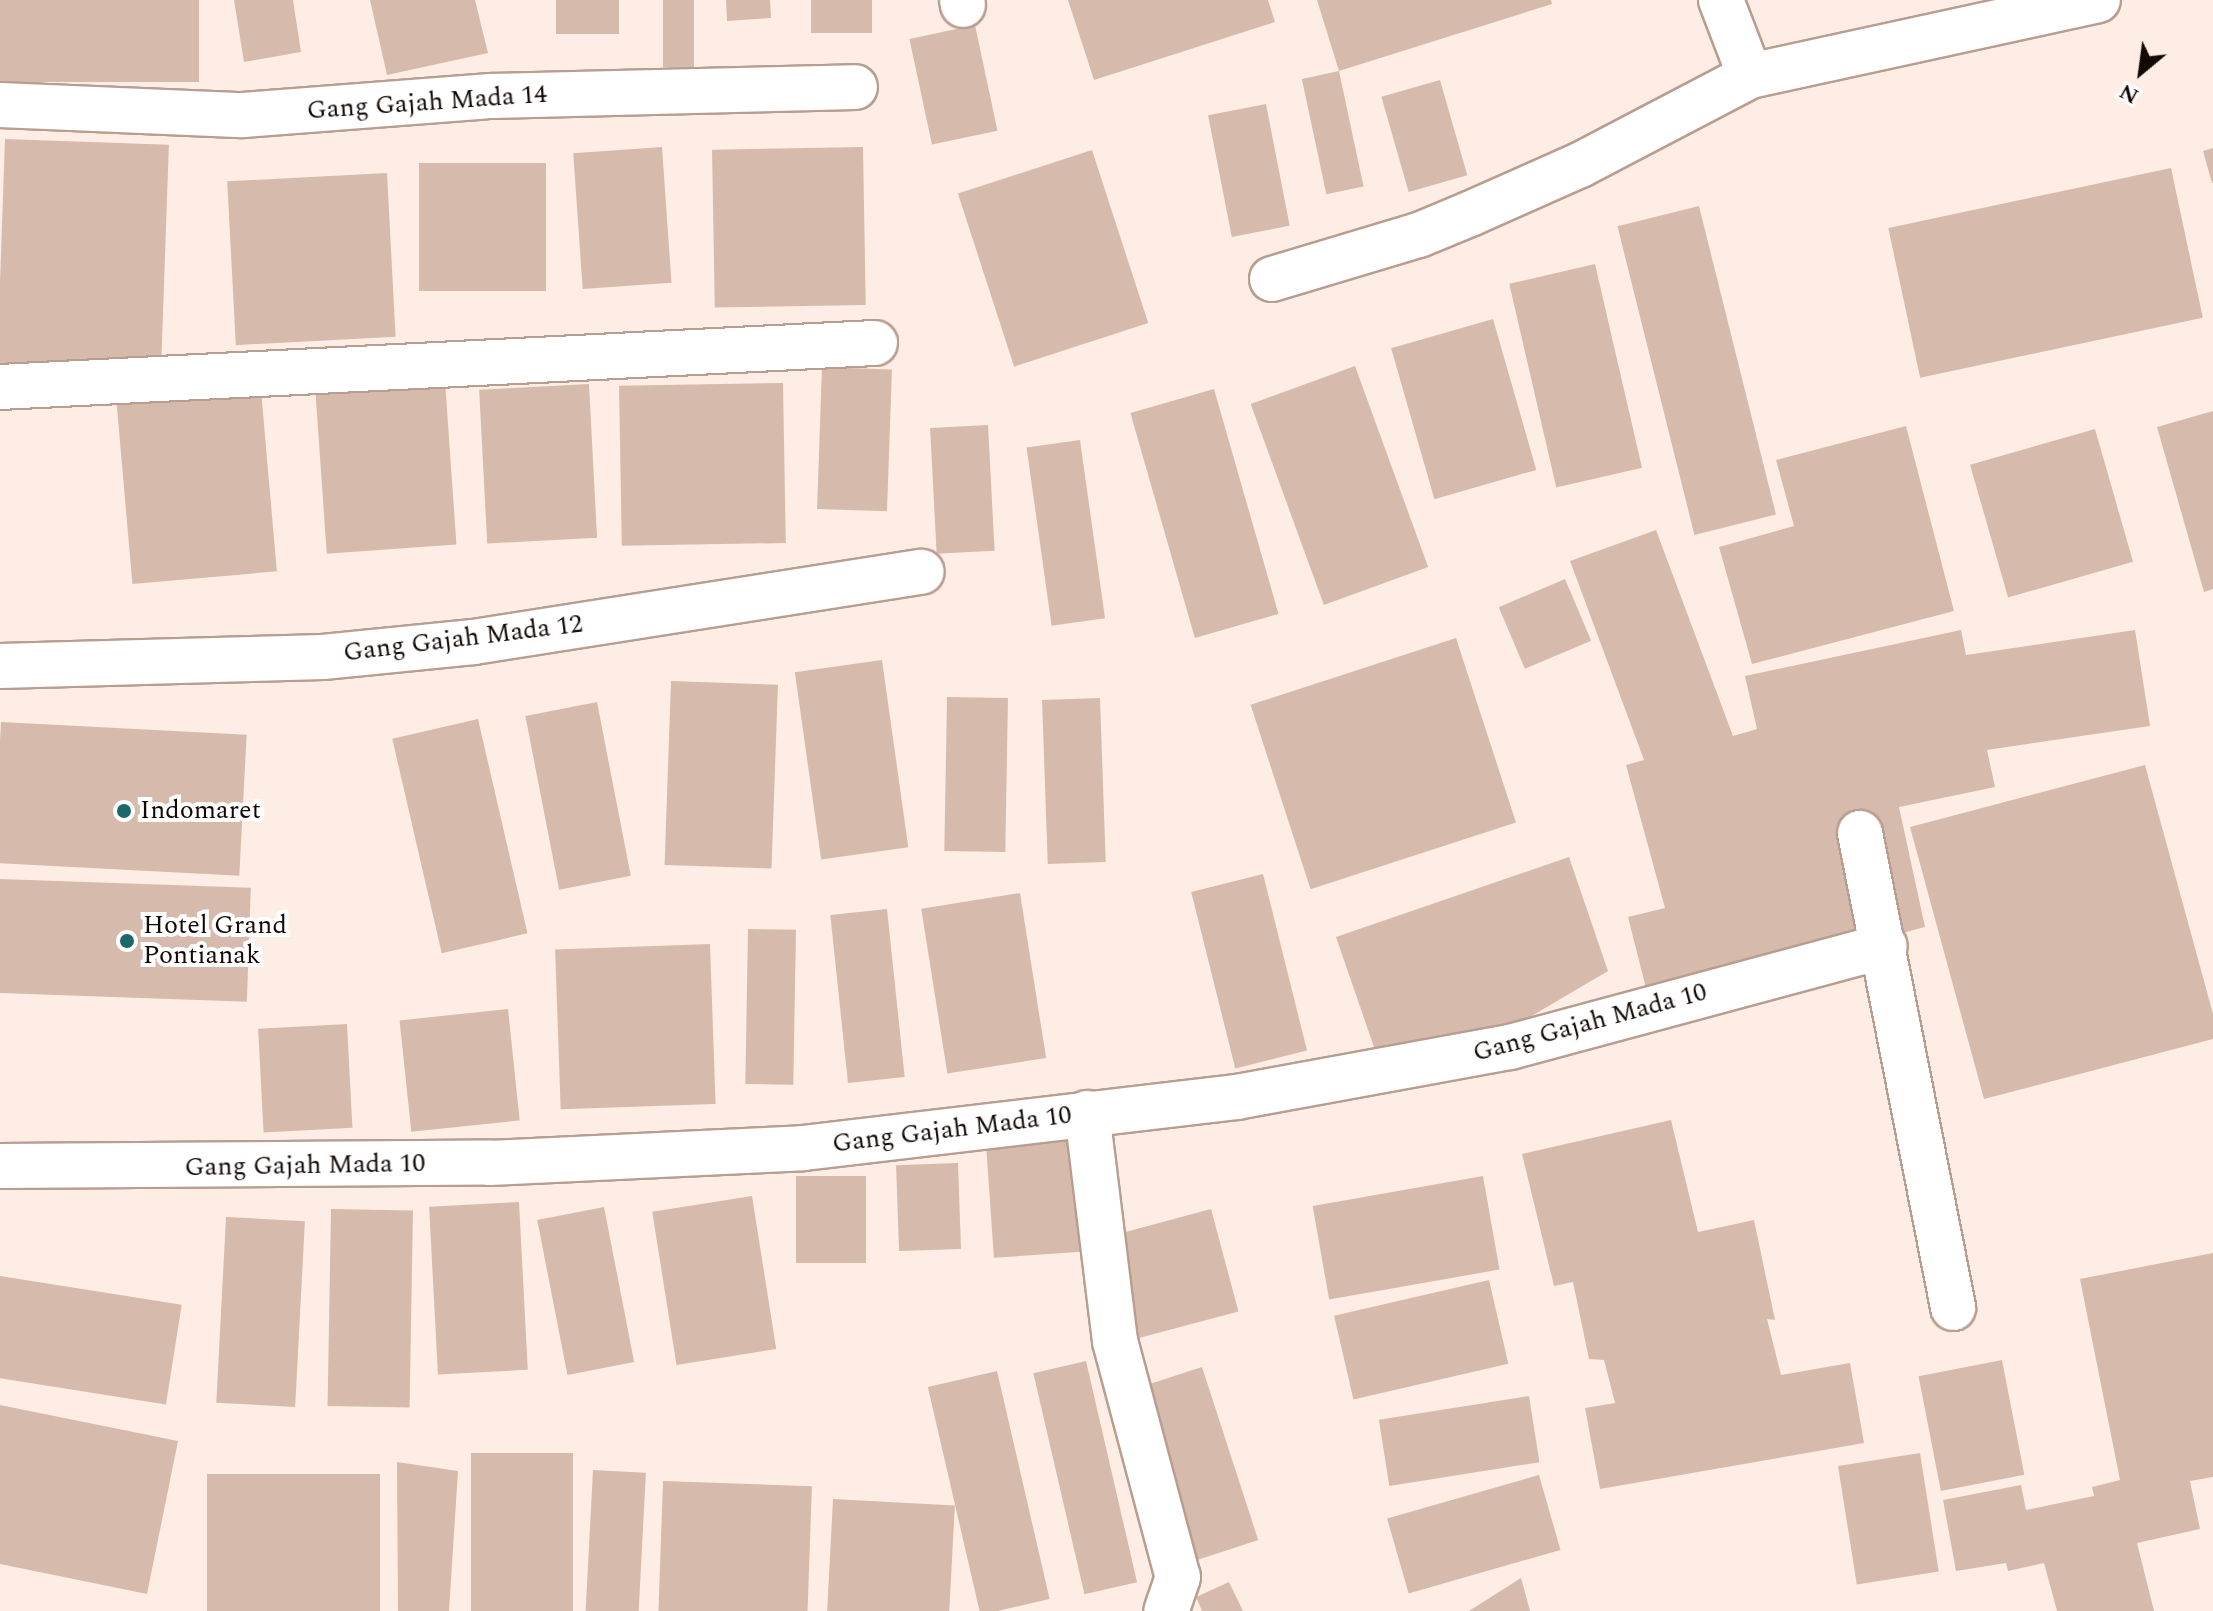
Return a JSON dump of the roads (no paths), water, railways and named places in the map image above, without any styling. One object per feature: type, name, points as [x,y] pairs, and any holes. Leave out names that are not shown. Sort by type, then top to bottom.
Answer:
[{"type":"street","points":[[1721,0],[1750,76]]},
{"type":"street","points":[[1272,279],[1419,235],[1472,213],[1580,165],[1750,76],[2098,0]]},
{"type":"street","name":"Gang Gajah Mada 14","points":[[0,105],[243,115],[492,96],[855,87]]},
{"type":"street","points":[[0,387],[875,343]]},
{"type":"street","name":"Gang Gajah Mada 12","points":[[0,666],[323,657],[458,643],[922,572]]},
{"type":"street","points":[[1860,833],[1885,946],[1953,1308]]},
{"type":"street","name":"Gang Gajah Mada 10","points":[[0,1166],[459,1164],[787,1149],[1237,1097],[1510,1047],[1885,946]]},
{"type":"street","points":[[1087,1113],[1115,1341],[1178,1577],[1166,1611]]},
{"type":"place","name":"Indomaret","points":[[124,811]]},
{"type":"place","name":"Hotel Grand Pontianak","points":[[127,941]]}]
